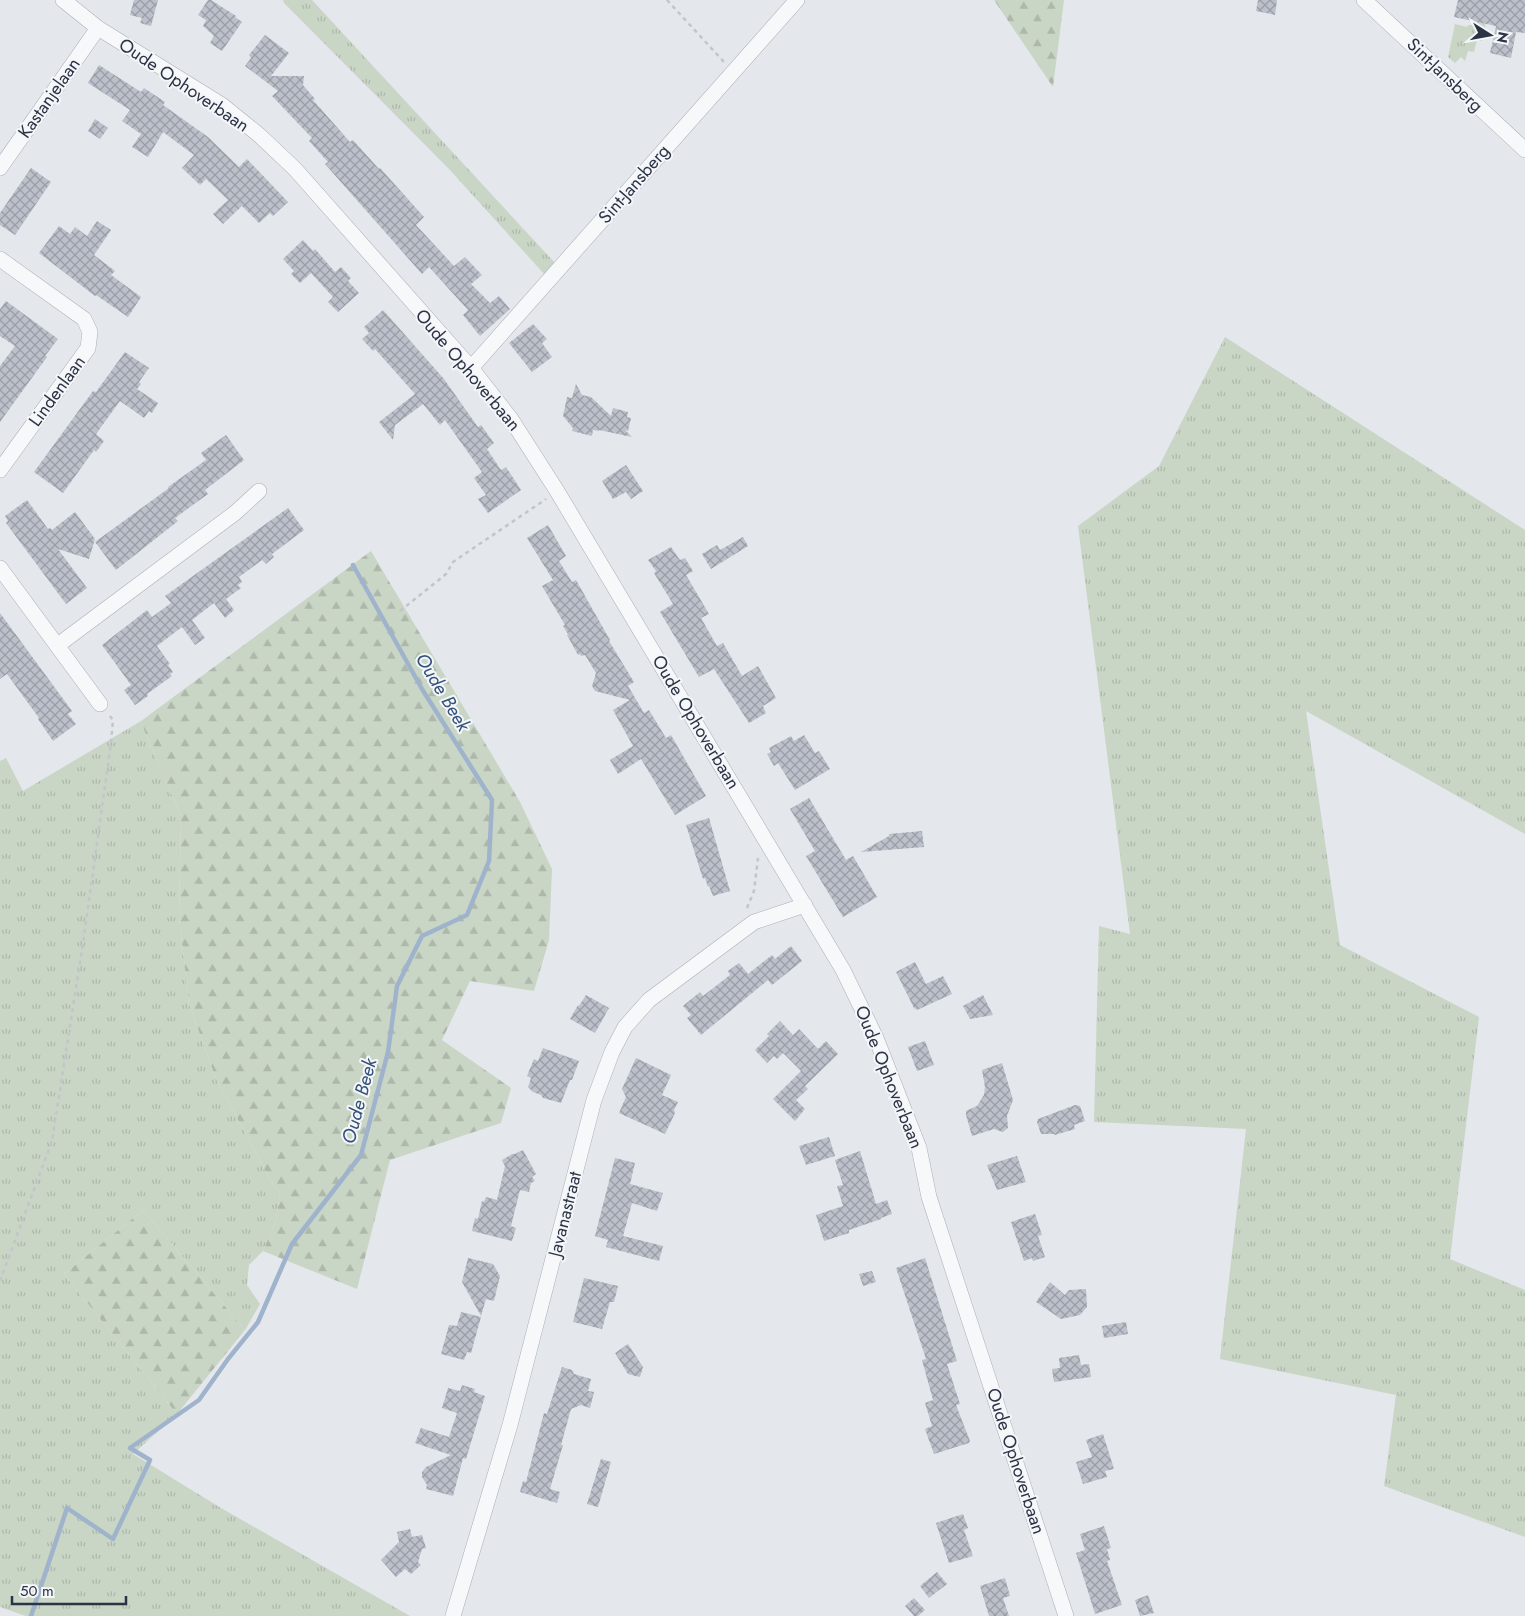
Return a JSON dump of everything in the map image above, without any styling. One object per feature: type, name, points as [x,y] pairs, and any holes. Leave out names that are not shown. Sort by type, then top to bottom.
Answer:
[{"type":"street","name":"Oude Ophoverbaan","points":[[63,0],[98,28],[222,105],[259,135],[295,170],[471,368],[512,419],[558,491],[843,970],[876,1038],[919,1148],[929,1197],[1066,1616]]},
{"type":"street","name":"Sint-Jansberg","points":[[471,368],[797,0]]},
{"type":"street","name":"Sint-Jansberg","points":[[1364,0],[1525,150]]},
{"type":"street","name":"Kastanjelaan","points":[[0,168],[98,28]]},
{"type":"street","name":"Lindenlaan","points":[[0,259],[84,319],[90,332],[88,348],[0,470]]},
{"type":"street","points":[[58,644],[236,513],[259,490]]},
{"type":"street","points":[[0,568],[58,644],[100,704]]},
{"type":"street","name":"Javanastraat","points":[[452,1616],[510,1425],[594,1100],[612,1052],[625,1027],[649,1000],[754,922],[805,906]]},
{"type":"path","points":[[667,0],[734,71]]},
{"type":"path","points":[[400,611],[446,574],[453,562],[558,491]]},
{"type":"path","points":[[0,1281],[52,1141],[83,943],[111,743],[113,720],[100,704]]},
{"type":"path","points":[[747,908],[754,890],[758,868],[758,852]]},
{"type":"green space","points":[[283,0],[312,0],[555,263],[545,275],[449,169]]},
{"type":"green space","points":[[994,0],[1064,0],[1053,87]]},
{"type":"green space","points":[[1474,21],[1486,23],[1482,41],[1477,40],[1474,52],[1468,51],[1465,61],[1461,57],[1455,63],[1448,57],[1455,24],[1467,27],[1468,25],[1473,25]]},
{"type":"green space","points":[[1225,337],[1525,530],[1525,834],[1306,711],[1340,945],[1479,1017],[1450,1259],[1525,1290],[1525,1537],[1384,1486],[1396,1395],[1220,1359],[1246,1129],[1094,1122],[1099,926],[1130,934],[1078,526],[1159,466]]},
{"type":"green space","points":[[371,551],[520,802],[552,869],[549,940],[534,991],[470,981],[442,1040],[511,1088],[501,1123],[390,1160],[357,1289],[263,1251],[276,1220],[280,1193],[271,1181],[216,1079],[189,1004],[179,917],[181,816],[141,721]]},
{"type":"green space","points":[[141,721],[181,816],[179,917],[189,1004],[216,1079],[271,1181],[280,1193],[276,1220],[263,1251],[249,1265],[247,1285],[260,1304],[245,1330],[143,1210],[64,1274],[177,1414],[133,1454],[221,1508],[410,1616],[26,1616],[0,1607],[0,761],[6,758],[23,791]]},
{"type":"green space","points":[[143,1210],[245,1330],[177,1414],[64,1274]]},
{"type":"building","points":[[134,0],[158,0],[151,26],[140,23],[142,18],[130,15]]},
{"type":"building","points":[[208,0],[236,16],[242,22],[222,51],[210,43],[214,36],[203,26],[206,20],[198,15]]},
{"type":"building","points":[[1258,0],[1277,0],[1275,15],[1256,11]]},
{"type":"building","points":[[1458,0],[1525,0],[1525,33],[1516,32],[1511,58],[1490,53],[1496,26],[1454,17]]},
{"type":"building","points":[[265,35],[289,53],[271,76],[304,76],[303,85],[315,99],[313,100],[350,142],[353,140],[424,217],[416,225],[454,266],[465,257],[482,275],[471,284],[490,303],[499,296],[510,309],[480,336],[463,315],[468,310],[429,267],[422,274],[325,164],[328,162],[309,141],[312,138],[272,96],[278,91],[245,66],[251,58],[249,55]]},
{"type":"building","points":[[99,65],[141,92],[144,88],[165,102],[163,105],[208,137],[239,167],[247,159],[288,202],[273,216],[270,213],[259,223],[242,206],[223,224],[213,214],[228,200],[206,179],[200,185],[182,168],[194,155],[163,132],[148,157],[132,147],[141,134],[122,121],[130,110],[88,83]]},
{"type":"building","points":[[95,119],[108,128],[100,139],[88,131]]},
{"type":"building","points":[[31,168],[51,182],[15,235],[0,225],[0,213]]},
{"type":"building","points":[[97,221],[111,230],[94,255],[115,271],[111,275],[141,297],[128,317],[95,296],[39,253],[59,226],[70,234],[75,227],[87,236]]},
{"type":"building","points":[[303,240],[313,251],[315,249],[335,272],[341,267],[351,278],[348,281],[359,293],[338,312],[328,302],[333,297],[311,273],[300,283],[291,274],[294,271],[283,259]]},
{"type":"building","points":[[6,301],[58,339],[0,422],[0,366],[15,346],[0,336],[0,309]]},
{"type":"building","points":[[383,310],[444,379],[478,427],[481,425],[494,443],[487,449],[501,470],[506,467],[521,490],[488,513],[478,499],[486,495],[474,478],[482,472],[445,420],[440,425],[423,404],[395,425],[393,440],[379,422],[415,394],[375,349],[373,351],[362,339],[369,333],[364,327]]},
{"type":"building","points":[[533,324],[547,339],[542,343],[552,357],[532,372],[509,343]]},
{"type":"building","points":[[125,352],[149,368],[139,382],[141,384],[137,389],[158,403],[152,413],[149,411],[144,418],[120,401],[96,434],[104,441],[96,452],[94,450],[63,493],[34,472],[93,391],[96,392]]},
{"type":"building","points":[[576,384],[582,395],[591,397],[611,416],[613,408],[628,412],[627,417],[631,418],[628,431],[625,430],[632,437],[599,430],[593,430],[592,436],[572,431],[573,428],[563,416],[567,397],[572,398]]},
{"type":"building","points":[[226,435],[244,460],[205,490],[208,494],[175,518],[178,521],[116,570],[95,542],[206,460],[201,453]]},
{"type":"building","points":[[626,465],[643,491],[631,499],[626,492],[613,499],[602,481]]},
{"type":"building","points":[[27,500],[48,529],[52,530],[75,512],[95,539],[89,559],[58,549],[87,588],[66,604],[6,523],[8,521],[5,516]]},
{"type":"building","points":[[288,508],[304,530],[272,554],[274,557],[266,564],[262,560],[239,577],[242,582],[238,585],[241,588],[226,599],[234,610],[225,618],[214,603],[192,620],[205,638],[195,645],[182,627],[157,646],[170,664],[168,665],[173,672],[170,674],[172,676],[135,705],[124,690],[131,685],[102,645],[147,610],[152,617],[171,603],[165,596]]},
{"type":"building","points":[[548,525],[566,556],[559,561],[572,582],[576,580],[634,682],[628,686],[644,713],[649,710],[666,738],[671,735],[706,796],[675,815],[641,759],[618,774],[610,760],[633,746],[613,710],[630,700],[595,691],[592,686],[596,673],[585,655],[578,655],[563,626],[565,625],[542,586],[553,580],[527,538]]},
{"type":"building","points":[[743,537],[748,546],[711,569],[702,554],[717,545],[720,550]]},
{"type":"building","points":[[671,547],[680,560],[685,558],[693,571],[686,575],[709,614],[701,618],[717,646],[723,643],[742,676],[758,666],[776,698],[763,706],[766,713],[749,723],[714,669],[699,677],[660,612],[673,604],[654,573],[656,571],[648,560]]},
{"type":"building","points":[[0,613],[72,711],[68,714],[76,724],[53,741],[7,674],[0,679]]},
{"type":"building","points":[[804,735],[815,753],[819,751],[830,769],[795,790],[778,763],[774,766],[767,754],[771,752],[769,748],[791,736],[794,741]]},
{"type":"building","points":[[809,798],[846,860],[853,856],[877,897],[843,917],[806,856],[815,851],[790,809]]},
{"type":"building","points":[[709,818],[730,891],[713,896],[705,878],[703,879],[686,825]]},
{"type":"building","points":[[922,831],[924,847],[861,852],[889,836],[889,834]]},
{"type":"building","points":[[791,946],[802,961],[772,985],[768,980],[701,1035],[687,1018],[691,1015],[683,1006],[700,992],[703,996],[730,975],[728,971],[739,963],[748,974],[772,955],[775,959]]},
{"type":"building","points":[[915,962],[926,984],[943,976],[952,994],[917,1010],[914,1008],[896,972]]},
{"type":"building","points":[[586,995],[609,1008],[595,1033],[570,1019]]},
{"type":"building","points":[[983,995],[993,1015],[970,1019],[963,1006]]},
{"type":"building","points":[[780,1021],[793,1035],[799,1029],[818,1049],[826,1041],[838,1054],[805,1086],[808,1089],[796,1100],[805,1109],[795,1121],[773,1099],[801,1071],[783,1053],[777,1059],[774,1056],[767,1063],[755,1050]]},
{"type":"building","points":[[925,1041],[934,1065],[917,1071],[908,1047]]},
{"type":"building","points":[[543,1048],[579,1061],[561,1103],[543,1098],[528,1087],[531,1078],[527,1076],[534,1059],[538,1061]]},
{"type":"building","points":[[636,1058],[671,1075],[662,1095],[678,1102],[665,1134],[619,1113],[626,1097],[622,1089]]},
{"type":"building","points":[[1002,1063],[1013,1100],[1007,1116],[1008,1128],[1003,1132],[994,1129],[972,1136],[966,1111],[977,1106],[984,1095],[985,1087],[982,1070]]},
{"type":"building","points":[[1075,1105],[1080,1106],[1085,1121],[1074,1125],[1075,1129],[1055,1135],[1041,1134],[1037,1122],[1038,1119]]},
{"type":"building","points":[[829,1137],[835,1156],[806,1165],[799,1146]]},
{"type":"building","points":[[523,1150],[536,1174],[532,1177],[535,1181],[531,1183],[529,1192],[520,1190],[511,1226],[516,1228],[512,1241],[472,1231],[475,1218],[478,1219],[482,1201],[484,1202],[486,1197],[497,1200],[505,1166],[502,1160]]},
{"type":"building","points":[[860,1151],[876,1204],[887,1200],[892,1214],[849,1230],[849,1233],[824,1241],[816,1215],[843,1206],[837,1186],[843,1185],[835,1160]]},
{"type":"building","points":[[1017,1156],[1026,1182],[997,1190],[987,1165]]},
{"type":"building","points":[[615,1158],[635,1163],[630,1184],[663,1193],[657,1211],[632,1203],[623,1236],[663,1246],[659,1261],[606,1247],[608,1240],[595,1236]]},
{"type":"building","points":[[1035,1214],[1042,1235],[1038,1236],[1045,1257],[1033,1261],[1032,1258],[1024,1261],[1011,1222]]},
{"type":"building","points":[[468,1258],[493,1264],[500,1276],[494,1301],[486,1299],[481,1316],[462,1282]]},
{"type":"building","points":[[925,1258],[957,1361],[947,1364],[960,1404],[956,1405],[970,1441],[969,1443],[934,1454],[925,1429],[932,1426],[925,1403],[933,1400],[922,1360],[926,1359],[896,1268]]},
{"type":"building","points":[[872,1271],[876,1282],[863,1286],[859,1274]]},
{"type":"building","points":[[584,1278],[618,1286],[614,1302],[610,1302],[602,1329],[573,1322]]},
{"type":"building","points":[[1050,1282],[1065,1295],[1069,1290],[1086,1289],[1087,1307],[1080,1315],[1061,1319],[1036,1302]]},
{"type":"building","points":[[461,1312],[481,1317],[471,1353],[467,1352],[464,1360],[441,1354],[449,1325],[457,1326]]},
{"type":"building","points":[[1126,1322],[1128,1334],[1104,1338],[1102,1326]]},
{"type":"building","points":[[628,1344],[643,1367],[640,1377],[628,1374],[615,1353]]},
{"type":"building","points":[[1079,1355],[1081,1365],[1089,1364],[1091,1377],[1054,1382],[1052,1369],[1060,1368],[1059,1358]]},
{"type":"building","points":[[562,1367],[572,1370],[574,1374],[591,1379],[588,1391],[594,1392],[590,1408],[581,1405],[571,1409],[550,1489],[560,1492],[557,1503],[520,1492],[523,1481],[526,1482],[544,1413],[547,1414]]},
{"type":"building","points":[[462,1385],[475,1389],[474,1392],[485,1396],[466,1459],[463,1458],[453,1496],[426,1489],[427,1485],[422,1477],[422,1472],[426,1467],[451,1455],[415,1443],[421,1428],[449,1437],[457,1413],[442,1408],[448,1388],[460,1391]]},
{"type":"building","points":[[1103,1434],[1114,1469],[1105,1471],[1107,1477],[1083,1484],[1076,1462],[1092,1457],[1086,1440]]},
{"type":"building","points":[[601,1459],[611,1462],[598,1507],[587,1504]]},
{"type":"building","points":[[963,1514],[968,1528],[964,1530],[973,1556],[949,1563],[936,1523]]},
{"type":"building","points":[[1104,1526],[1111,1548],[1107,1549],[1110,1560],[1107,1561],[1122,1605],[1095,1614],[1076,1553],[1085,1550],[1080,1534]]},
{"type":"building","points":[[410,1529],[412,1537],[422,1535],[426,1548],[422,1549],[418,1562],[421,1565],[411,1574],[405,1569],[396,1577],[381,1560],[399,1542],[397,1532]]},
{"type":"building","points":[[937,1572],[947,1584],[929,1598],[920,1586]]},
{"type":"building","points":[[1005,1578],[1010,1596],[1003,1598],[1009,1616],[989,1616],[980,1586]]},
{"type":"building","points":[[1148,1595],[1154,1613],[1140,1616],[1135,1600]]},
{"type":"building","points":[[914,1598],[925,1610],[918,1616],[914,1616],[905,1606]]},
{"type":"waterway","name":"Oude Beek","points":[[31,1616],[67,1508],[113,1539],[150,1460],[130,1448],[199,1400],[228,1359],[258,1322],[292,1244],[361,1155],[388,1052],[397,986],[422,936],[467,915],[489,861],[492,800],[422,689],[353,565]]}]
